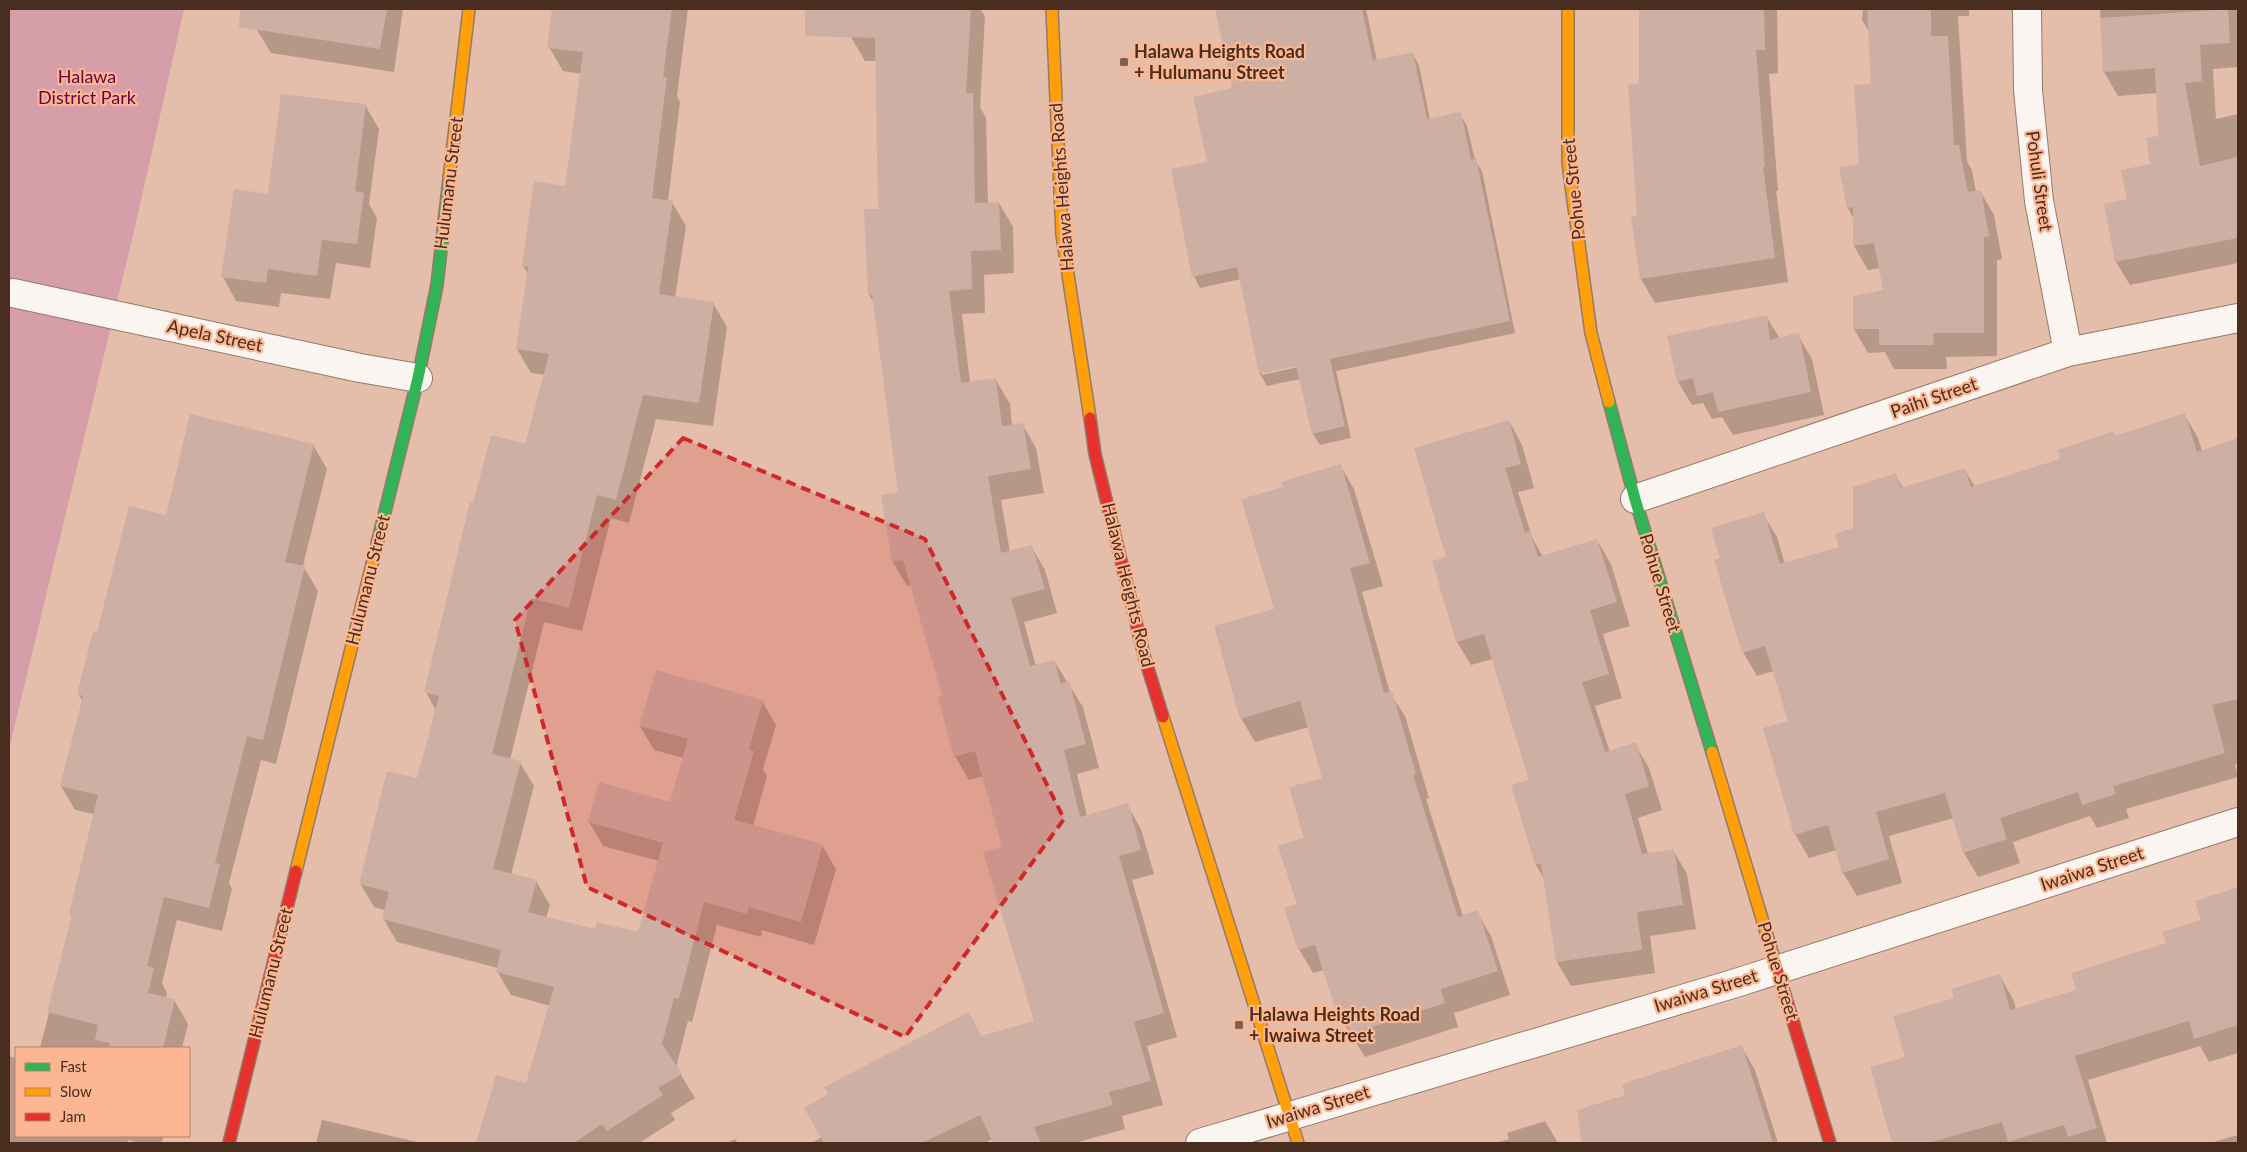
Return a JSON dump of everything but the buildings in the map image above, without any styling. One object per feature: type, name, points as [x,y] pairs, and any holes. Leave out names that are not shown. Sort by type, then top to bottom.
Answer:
[{"type":"street","name":"Hulumanu Street","points":[[229,1143],[418,378],[437,285],[469,9]]},
{"type":"street","name":"Halawa Heights Road","points":[[1052,9],[1062,234],[1095,454],[1145,659],[1298,1143]]},
{"type":"street","name":"Pohue Street","points":[[1568,9],[1569,172],[1591,332],[1635,499],[1830,1143]]},
{"type":"street","name":"Pohuli Street","points":[[2027,9],[2028,90],[2039,201],[2068,352]]},
{"type":"street","name":"Apela Street","points":[[13,293],[360,368],[418,378]]},
{"type":"street","name":"Paihi Street","points":[[1635,499],[2068,352],[2238,318]]},
{"type":"street","name":"Iwaiwa Street","points":[[1200,1143],[1778,969],[2238,822]]},
{"type":"highlighted area","points":[[683,438],[925,539],[1064,819],[905,1037],[587,887],[515,620]]},
{"type":"green space","name":"Halawa District Park","points":[[9,9],[184,9],[135,227],[9,749]]},
{"type":"traffic: fast","points":[[377,544],[418,378],[437,285],[449,179]]},
{"type":"traffic: fast","points":[[1609,402],[1635,499],[1712,752]]},
{"type":"traffic: slow","points":[[449,179],[469,9]]},
{"type":"traffic: slow","points":[[1052,9],[1062,235],[1090,418]]},
{"type":"traffic: slow","points":[[1568,9],[1568,163],[1591,333],[1609,402]]},
{"type":"traffic: slow","points":[[296,871],[377,544]]},
{"type":"traffic: slow","points":[[1163,717],[1298,1143]]},
{"type":"traffic: slow","points":[[1712,752],[1775,962]]},
{"type":"traffic: jam","points":[[1090,418],[1095,454],[1145,659],[1163,717]]},
{"type":"traffic: jam","points":[[229,1143],[296,871]]},
{"type":"traffic: jam","points":[[1775,962],[1830,1143]]},
{"type":"place","name":"Halawa Heights Road + Hulumanu Street","points":[[1124,62]]},
{"type":"place","name":"Halawa Heights Road + Iwaiwa Street","points":[[1239,1025]]}]
